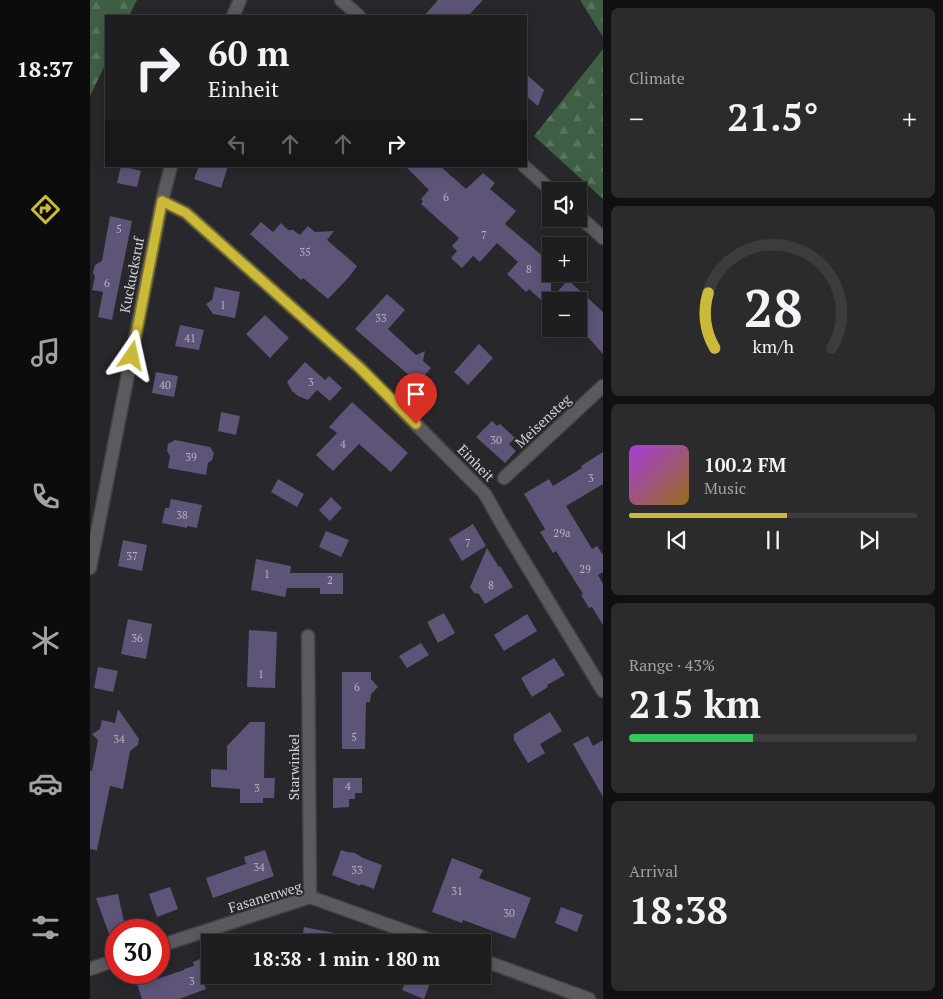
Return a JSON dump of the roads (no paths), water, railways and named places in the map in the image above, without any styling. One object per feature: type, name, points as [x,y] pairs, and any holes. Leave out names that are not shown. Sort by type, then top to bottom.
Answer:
[{"type":"street","points":[[232,15],[240,0]]},
{"type":"street","points":[[341,0],[358,15]]},
{"type":"street","name":"Kuckucksruf","points":[[90,568],[162,201],[171,167]]},
{"type":"street","points":[[525,167],[542,182]]},
{"type":"street","name":"Einheit","points":[[162,201],[186,213],[353,362],[486,494],[504,528],[603,691]]},
{"type":"street","points":[[587,223],[603,238]]},
{"type":"street","name":"Meisensteg","points":[[504,478],[603,386]]},
{"type":"street","name":"Starwinkel","points":[[308,636],[310,897]]},
{"type":"street","name":"Fasanenweg","points":[[170,942],[310,897],[414,934]]},
{"type":"street","points":[[491,963],[589,999]]},
{"type":"street","points":[[90,969],[105,964]]}]
